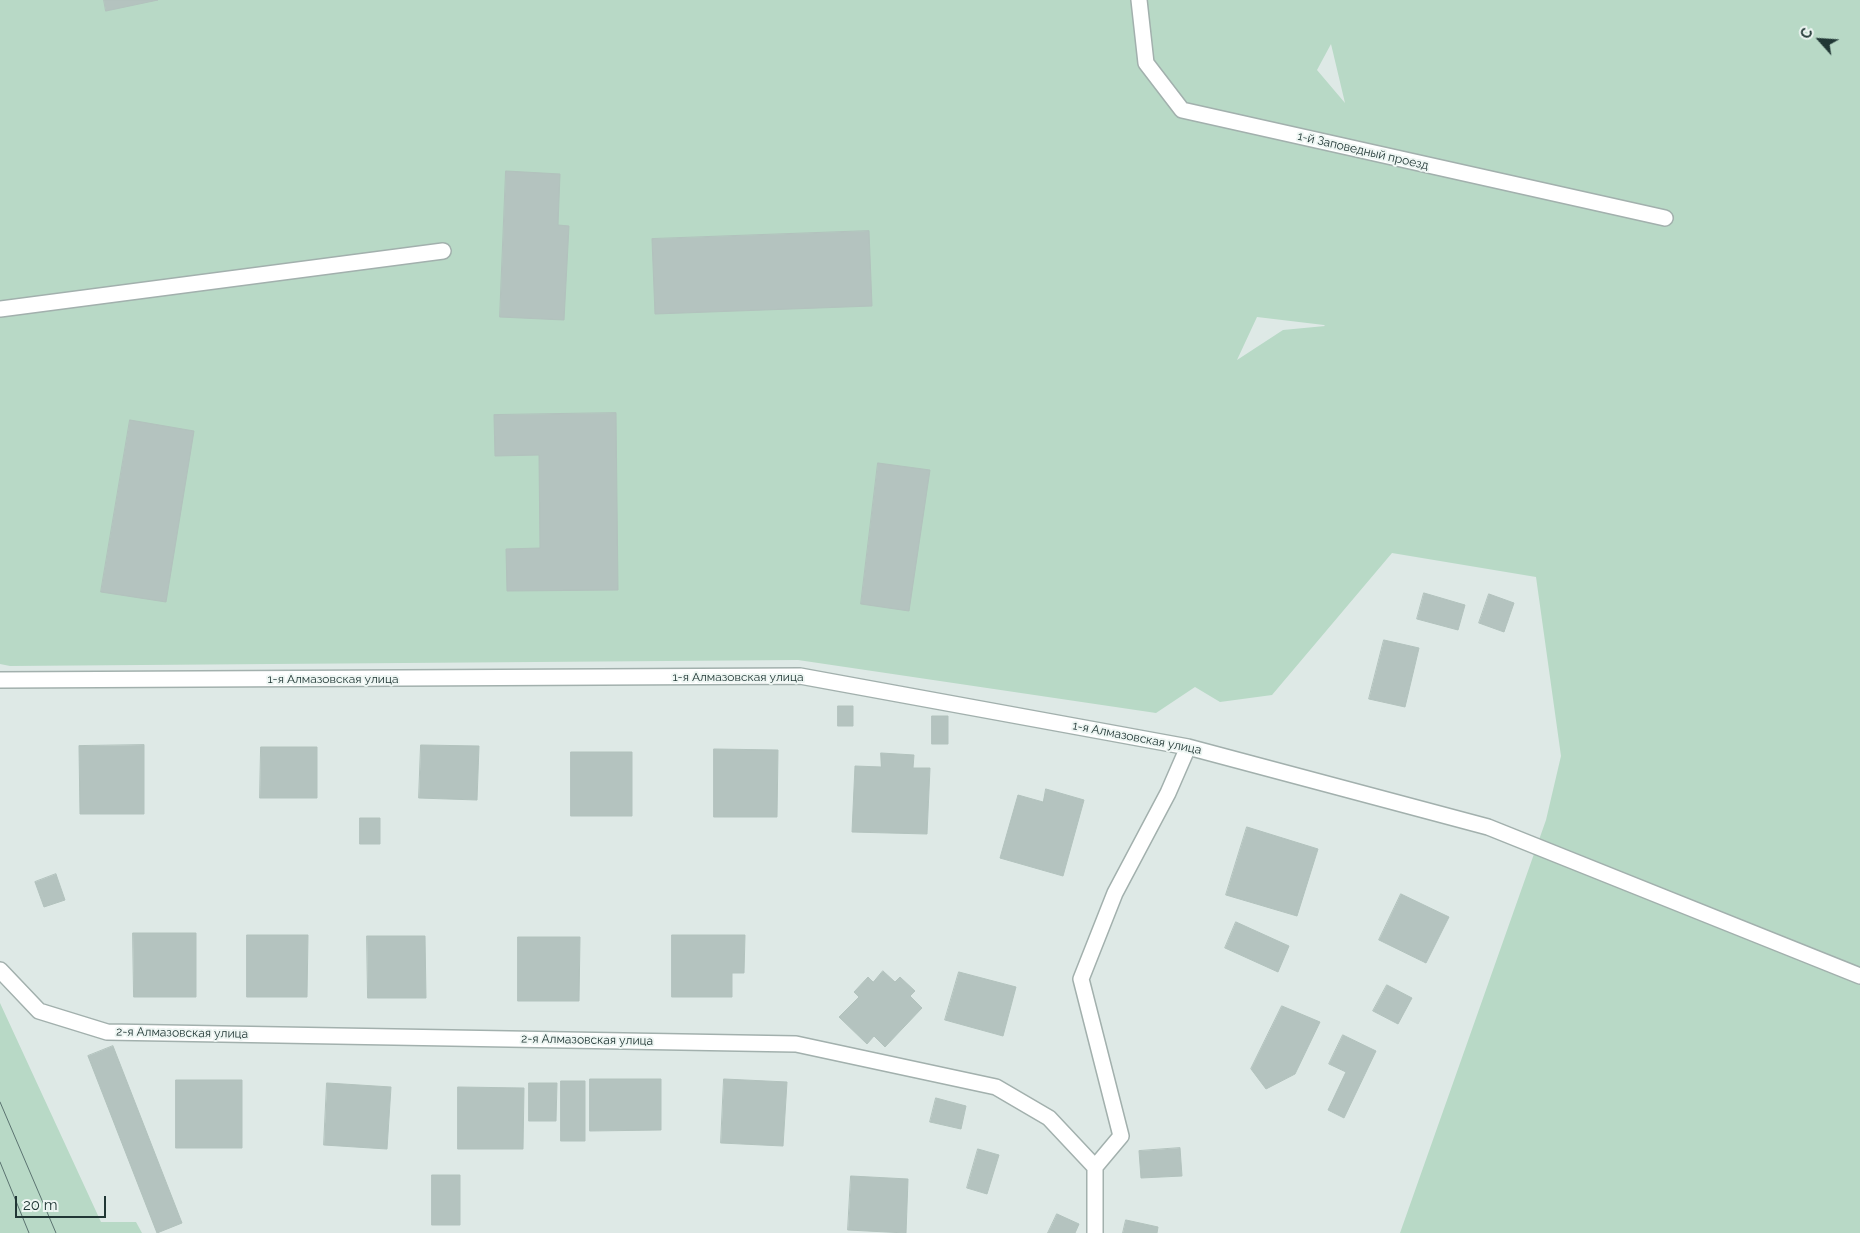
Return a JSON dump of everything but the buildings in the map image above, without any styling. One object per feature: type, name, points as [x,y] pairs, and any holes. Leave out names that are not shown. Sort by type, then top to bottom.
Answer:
[{"type":"street","name":"1-й Заповедный проезд","points":[[1139,0],[1146,63],[1182,110],[1665,218]]},
{"type":"street","points":[[0,309],[443,250]]},
{"type":"street","name":"1-я Алмазовская улица","points":[[0,680],[800,676],[1188,747],[1488,827],[1860,976]]},
{"type":"street","points":[[1095,1233],[1096,1167],[1121,1136],[1081,979],[1115,893],[1168,793],[1188,747]]},
{"type":"street","name":"2-я Алмазовская улица","points":[[0,970],[39,1011],[107,1032],[796,1044],[996,1087],[1049,1118],[1096,1167]]},
{"type":"green space","points":[[0,0],[1860,0],[1860,1233],[1400,1233],[1546,820],[1561,756],[1536,577],[1392,553],[1272,695],[1220,702],[1195,687],[1156,713],[798,660],[10,666],[0,664]],"holes":[[[1331,44],[1345,103],[1317,70]],[[1257,317],[1324,325],[1325,326],[1283,330],[1237,360]]]},
{"type":"green space","points":[[0,1003],[101,1222],[136,1222],[142,1233],[0,1233]]},
{"type":"tram line","points":[[0,1102],[56,1233]]},
{"type":"tram line","points":[[0,1162],[29,1233]]}]
